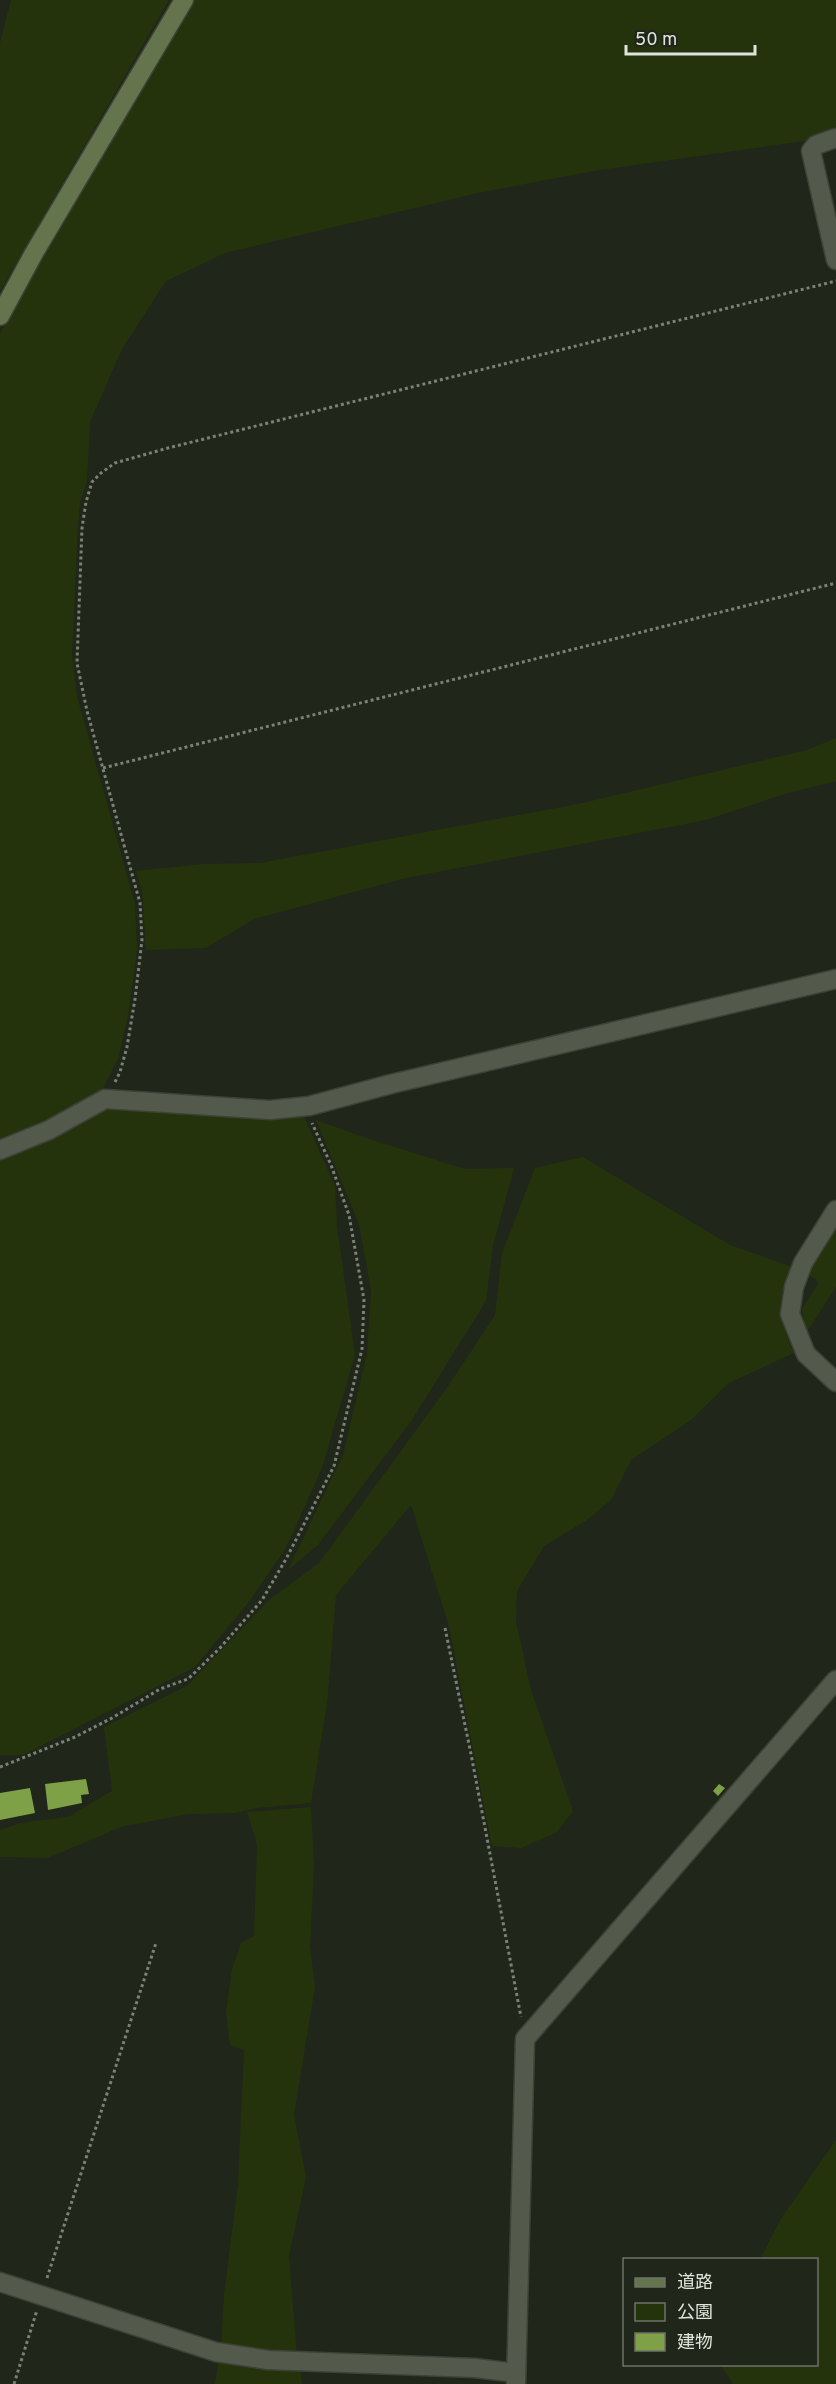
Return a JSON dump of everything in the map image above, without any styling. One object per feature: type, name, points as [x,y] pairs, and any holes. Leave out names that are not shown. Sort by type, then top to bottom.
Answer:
[{"type":"main road","points":[[0,316],[34,253],[184,0]]},
{"type":"street","points":[[836,138],[816,144],[811,151],[836,261]]},
{"type":"street","points":[[0,1150],[49,1130],[105,1099],[260,1109],[309,1106],[391,1084],[836,980]]},
{"type":"street","points":[[836,1210],[803,1263],[794,1287],[790,1314],[806,1354],[836,1382]]},
{"type":"street","points":[[0,2282],[216,2352],[267,2360],[475,2368],[516,2378],[525,2039],[836,1680]]},
{"type":"path","points":[[105,1099],[120,1072],[127,1047],[142,940],[140,903],[87,711],[77,663],[81,528],[92,482],[115,463],[190,442],[836,281]]},
{"type":"path","points":[[103,768],[836,583]]},
{"type":"path","points":[[0,1767],[75,1737],[160,1689],[188,1679],[220,1648],[262,1600],[334,1466],[362,1349],[364,1300],[349,1215],[312,1122],[309,1106]]},
{"type":"path","points":[[445,1628],[525,2039]]},
{"type":"path","points":[[14,2384],[156,1943]]},
{"type":"green space","points":[[11,0],[169,0],[0,291],[0,43]]},
{"type":"green space","points":[[193,0],[836,0],[836,132],[804,141],[593,171],[478,193],[225,253],[166,281],[122,349],[90,422],[87,481],[80,503],[78,524],[72,655],[77,696],[135,904],[137,949],[129,1011],[119,1056],[102,1090],[90,1102],[0,1144],[0,333]]},
{"type":"green space","points":[[836,738],[836,781],[788,793],[706,820],[406,878],[254,919],[206,948],[146,950],[142,891],[136,871],[204,864],[260,863],[578,804],[807,750]]},
{"type":"green space","points":[[108,1107],[302,1112],[335,1186],[337,1226],[355,1355],[322,1468],[286,1548],[248,1603],[195,1667],[23,1755],[0,1755],[0,1154]]},
{"type":"green space","points":[[316,1120],[465,1169],[514,1168],[493,1246],[486,1301],[412,1420],[318,1545],[288,1570],[343,1455],[367,1354],[371,1291],[359,1224]]},
{"type":"green space","points":[[583,1157],[730,1245],[792,1267],[783,1288],[781,1310],[785,1332],[794,1353],[729,1383],[691,1420],[631,1460],[611,1500],[587,1520],[544,1546],[517,1591],[516,1621],[531,1690],[573,1811],[557,1832],[521,1848],[492,1846],[449,1626],[411,1505],[336,1595],[327,1704],[311,1803],[257,1808],[234,1813],[188,1814],[121,1827],[48,1858],[0,1857],[0,1830],[20,1823],[68,1817],[112,1791],[104,1727],[187,1686],[269,1600],[319,1563],[444,1392],[495,1315],[502,1253],[535,1168]]},
{"type":"green space","points":[[836,1222],[836,1287],[806,1333],[802,1309],[818,1285],[817,1280],[809,1275],[808,1271]]},
{"type":"green space","points":[[311,1807],[314,1865],[310,1947],[315,1987],[294,2114],[306,2178],[289,2256],[297,2357],[221,2348],[224,2295],[238,2184],[244,2050],[230,2045],[226,2012],[232,1969],[241,1943],[254,1936],[257,1844],[247,1812]]},
{"type":"green space","points":[[836,2140],[836,2384],[733,2384],[721,2366],[818,2366],[818,2258],[761,2258],[782,2217]]},
{"type":"green space","points":[[219,2358],[300,2368],[302,2384],[215,2384]]},
{"type":"building","points":[[86,1779],[89,1794],[81,1795],[82,1803],[48,1810],[45,1784]]},
{"type":"building","points":[[719,1784],[725,1788],[718,1796],[713,1791]]},
{"type":"building","points":[[30,1788],[35,1813],[0,1820],[0,1793]]}]
